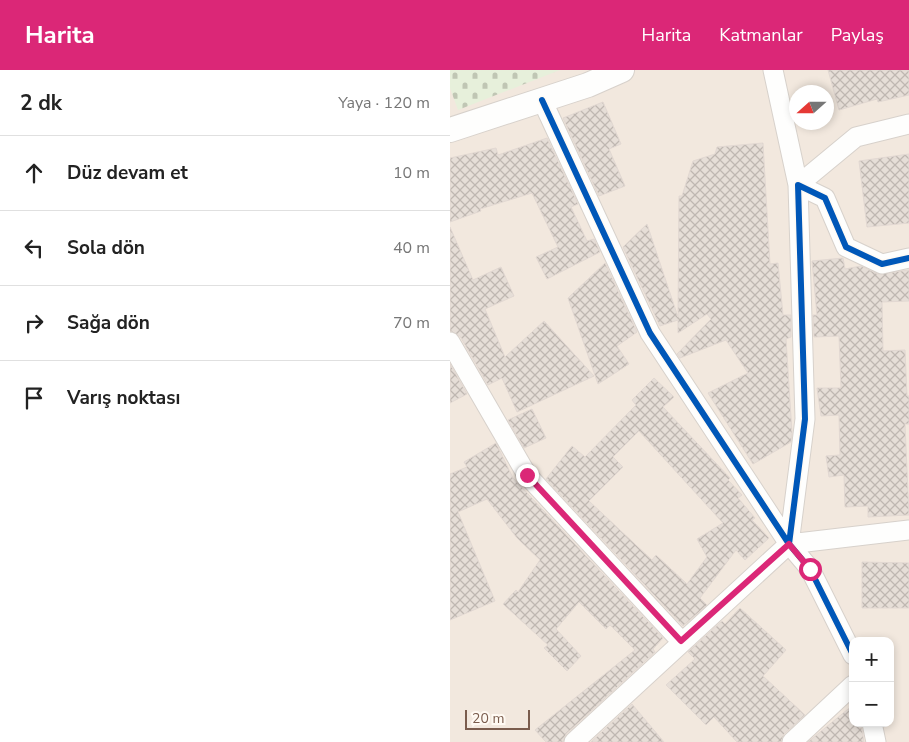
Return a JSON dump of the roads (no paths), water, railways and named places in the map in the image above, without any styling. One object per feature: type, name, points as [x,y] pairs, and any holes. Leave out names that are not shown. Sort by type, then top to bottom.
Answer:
[{"type":"street","points":[[450,130],[588,85],[622,70]]},
{"type":"street","points":[[773,70],[798,185],[805,419],[789,544]]},
{"type":"street","points":[[542,100],[650,333],[789,544],[810,569],[849,647]]},
{"type":"street","points":[[798,185],[856,137],[909,124]]},
{"type":"street","points":[[798,185],[825,198],[846,247],[882,264],[909,258]]},
{"type":"street","points":[[450,342],[527,475],[681,641]]},
{"type":"street","points":[[574,742],[681,641],[789,544],[909,530]]},
{"type":"street","points":[[792,742],[849,690]]},
{"type":"street","points":[[873,727],[876,742]]}]
